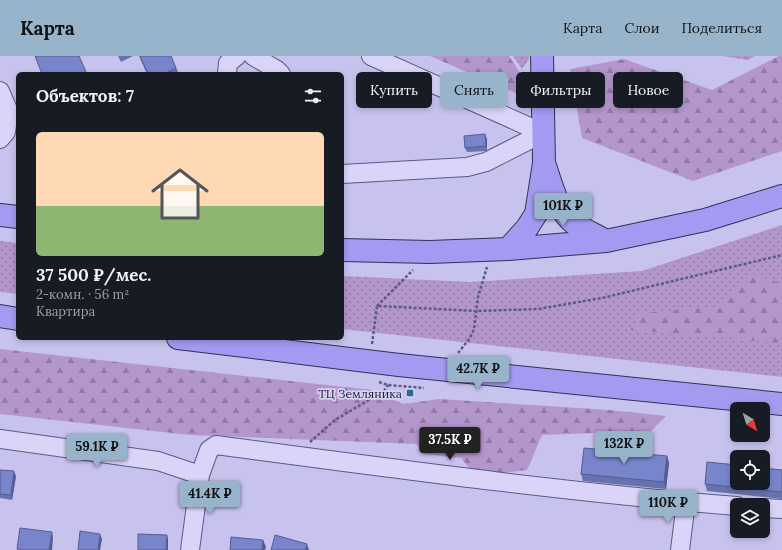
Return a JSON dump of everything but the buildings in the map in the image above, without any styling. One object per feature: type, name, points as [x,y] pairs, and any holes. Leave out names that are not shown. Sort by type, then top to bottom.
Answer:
[{"type":"main road","points":[[500,249],[527,228],[536,214],[544,163],[542,56]]},
{"type":"main road","points":[[544,163],[554,193],[564,212],[575,224],[606,241]]},
{"type":"main road","points":[[344,250],[430,252],[500,249],[606,241],[705,220],[782,196]]},
{"type":"main road","points":[[0,215],[16,217]]},
{"type":"main road","points":[[0,316],[16,318]]},
{"type":"main road","points":[[195,340],[369,361],[782,404]]},
{"type":"street","points":[[227,72],[228,62],[237,56]]},
{"type":"street","points":[[253,56],[279,72]]},
{"type":"street","points":[[371,56],[544,133]]},
{"type":"street","points":[[0,91],[9,112],[8,135]]},
{"type":"street","points":[[344,174],[467,167],[486,162],[544,133]]},
{"type":"street","points":[[0,439],[158,461],[200,475]]},
{"type":"street","points":[[190,550],[200,475],[209,450],[216,445],[483,480],[730,505]]},
{"type":"street","points":[[680,550],[686,502]]},
{"type":"street","points":[[770,508],[782,509]]},
{"type":"path","points":[[444,369],[470,338],[474,329],[478,297],[500,249]]},
{"type":"path","points":[[424,388],[388,385],[367,379],[377,306],[430,252]]},
{"type":"path","points":[[377,306],[476,310],[538,308],[602,298],[782,255]]},
{"type":"path","points":[[295,455],[335,420],[384,391],[388,385]]},
{"type":"green space","points":[[430,56],[509,56],[520,72],[516,72],[516,93],[508,90],[508,72],[467,72]]},
{"type":"green space","points":[[513,56],[529,56],[529,59],[522,69]]},
{"type":"green space","points":[[722,56],[755,56],[748,60]]},
{"type":"green space","points":[[779,56],[782,56],[782,151],[693,181],[582,138],[577,108],[605,108],[605,72],[571,72],[570,69],[624,59],[661,72],[613,72],[613,108],[683,108],[683,80],[712,90]]},
{"type":"green space","points":[[782,225],[782,377],[344,329],[344,276],[470,282],[642,271]]},
{"type":"green space","points":[[0,241],[16,243],[16,294],[0,292]]},
{"type":"green space","points":[[754,274],[782,284],[782,343],[630,330],[641,313],[714,307]]},
{"type":"green space","points":[[0,349],[372,390],[403,404],[439,399],[609,410],[666,416],[651,431],[542,435],[527,470],[502,473],[471,470],[461,458],[423,454],[417,444],[190,435],[0,414]]},
{"type":"place","name":"ТЦ Земляника","points":[[410,393]]}]
